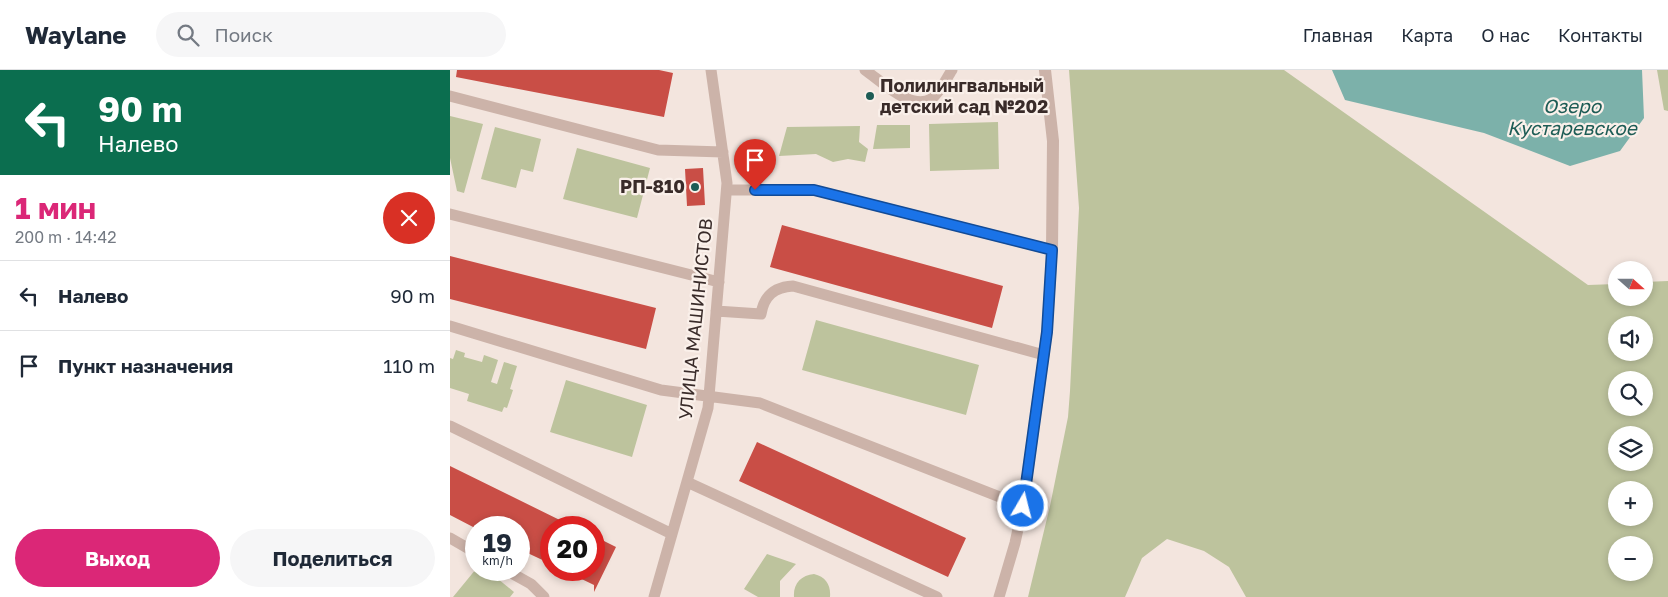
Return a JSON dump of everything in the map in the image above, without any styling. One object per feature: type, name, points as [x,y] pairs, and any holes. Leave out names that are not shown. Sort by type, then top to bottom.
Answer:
[{"type":"street","points":[[1046,70],[1053,141],[1052,250]]},
{"type":"lane","name":"УЛИЦА МАШИНИСТОВ","points":[[654,597],[707,412],[709,396],[727,190],[710,70]]},
{"type":"lane","points":[[865,70],[906,98],[918,102],[930,99],[935,95],[952,70]]},
{"type":"lane","points":[[450,96],[658,150],[723,152]]},
{"type":"lane","points":[[727,190],[814,190],[1052,250],[1050,306],[1023,506],[1012,555],[998,597]]},
{"type":"lane","points":[[450,214],[719,282]]},
{"type":"lane","points":[[716,311],[761,314],[763,305],[772,292],[793,286],[1044,355]]},
{"type":"lane","points":[[450,326],[661,390],[746,400],[768,406],[1023,506]]},
{"type":"lane","points":[[450,426],[672,534]]},
{"type":"lane","points":[[687,482],[937,597]]},
{"type":"lane","points":[[450,538],[465,547]]},
{"type":"lane","points":[[526,581],[544,597]]},
{"type":"green space","points":[[1069,70],[1284,70],[1588,285],[1608,284],[1608,306],[1653,306],[1653,282],[1668,281],[1668,597],[1246,597],[1229,567],[1204,551],[1167,539],[1142,558],[1125,597],[1028,597],[1050,506],[1068,417],[1079,208]]},
{"type":"green space","points":[[1657,70],[1668,70],[1668,111],[1664,110]]},
{"type":"green space","points":[[450,116],[483,124],[464,193],[457,191],[450,158]]},
{"type":"green space","points":[[998,122],[999,169],[930,171],[929,124]]},
{"type":"green space","points":[[877,125],[910,125],[910,148],[873,149]]},
{"type":"green space","points":[[860,126],[859,142],[868,149],[865,162],[848,159],[833,162],[816,154],[779,156],[787,127]]},
{"type":"green space","points":[[495,127],[541,139],[533,172],[521,169],[516,188],[481,179]]},
{"type":"green space","points":[[577,148],[650,168],[637,218],[563,199]]},
{"type":"green space","points":[[816,320],[979,365],[966,415],[802,370]]},
{"type":"green space","points":[[456,350],[465,353],[464,357],[482,362],[484,355],[498,360],[491,382],[497,384],[504,362],[517,366],[510,389],[513,390],[507,408],[504,407],[502,412],[467,401],[469,394],[450,388],[450,358],[453,359]]},
{"type":"green space","points":[[566,380],[647,405],[632,457],[550,432]]},
{"type":"green space","points":[[767,554],[796,564],[780,581],[780,597],[758,597],[744,589]]},
{"type":"green space","points":[[814,574],[822,577],[827,582],[830,589],[830,597],[794,597],[796,584],[805,576]]},
{"type":"green space","points":[[466,581],[500,581],[514,592],[510,597],[453,597]]},
{"type":"water","name":"Озеро Кустаревское","points":[[1332,70],[1642,70],[1644,118],[1620,151],[1570,166],[1484,133],[1345,100]]},
{"type":"building","points":[[457,70],[659,70],[673,73],[664,117],[456,77]]},
{"type":"building","name":"РП-810","points":[[703,168],[705,205],[687,206],[685,169]]},
{"type":"building","points":[[782,225],[1003,286],[992,328],[770,267]]},
{"type":"building","points":[[450,256],[656,308],[646,349],[450,299]]},
{"type":"building","points":[[757,442],[966,538],[948,577],[739,481]]},
{"type":"building","points":[[450,466],[552,516],[540,516],[540,559],[530,554],[530,516],[465,516],[465,523],[450,515]]},
{"type":"building","points":[[605,542],[616,547],[605,570]]},
{"type":"building","points":[[586,581],[599,581],[594,592],[594,585]]},
{"type":"place","name":"Полилингвальный детский сад №202","points":[[870,96]]},
{"type":"place","name":"РП-810","points":[[695,187]]},
{"type":"route","points":[[755,190],[814,190],[1052,250],[1050,306],[1023,506]]}]
